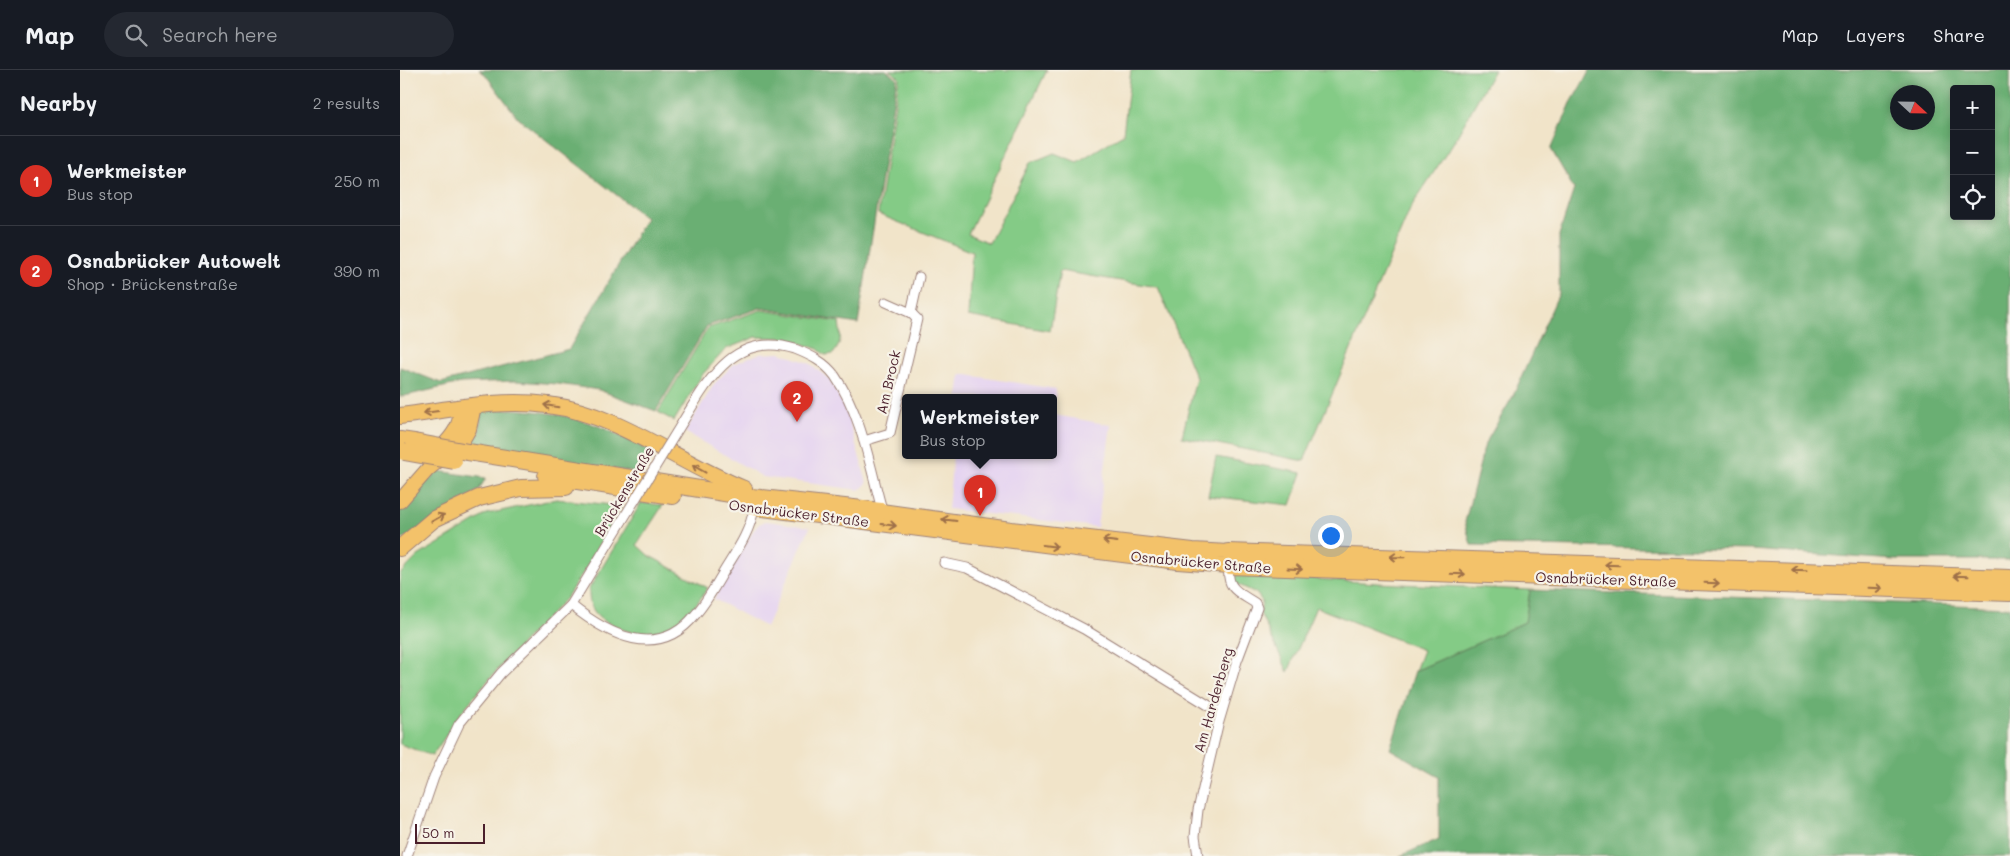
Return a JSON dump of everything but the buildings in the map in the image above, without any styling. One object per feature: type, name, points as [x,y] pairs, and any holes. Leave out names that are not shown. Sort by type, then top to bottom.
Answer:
[{"type":"highway","points":[[400,416],[509,402],[548,405],[582,412],[648,441],[715,478],[745,490],[794,502]]},
{"type":"highway","name":"Osnabrücker Straße","points":[[405,447],[603,486],[754,508]]},
{"type":"highway","name":"Osnabrücker Straße","points":[[463,457],[794,502],[881,511]]},
{"type":"highway","points":[[400,548],[434,520],[479,498],[521,488],[603,486]]},
{"type":"highway","name":"Osnabrücker Straße","points":[[1229,559],[2010,578]]},
{"type":"highway","name":"Osnabrücker Straße","points":[[1229,559],[2010,593]]},
{"type":"main road","points":[[400,491],[422,466],[453,436],[460,419],[468,407]]},
{"type":"main road","points":[[400,501],[428,469],[462,440],[469,429],[468,407]]},
{"type":"main road","name":"Osnabrücker Straße","points":[[754,508],[1178,562],[1229,559]]},
{"type":"main road","name":"Osnabrücker Straße","points":[[881,511],[1175,548],[1229,559]]},
{"type":"street","name":"Am Brock","points":[[864,441],[890,433],[917,319],[912,313],[919,278]]},
{"type":"street","points":[[886,302],[912,313]]},
{"type":"street","name":"Brückenstraße","points":[[407,856],[434,777],[459,724],[501,673],[571,605],[708,380],[731,357],[758,346],[783,346],[812,355],[834,375],[851,405],[864,441],[881,511]]},
{"type":"street","points":[[571,605],[611,631],[630,639],[661,639],[678,631],[695,616],[713,590],[748,531],[754,508]]},
{"type":"street","name":"Am Harderberg","points":[[1198,856],[1195,836],[1198,810],[1221,713],[1237,661],[1257,608],[1255,603],[1233,589],[1229,582],[1229,559]]},
{"type":"street","points":[[944,563],[967,568],[1084,629],[1221,713]]},
{"type":"shaded area","points":[[781,353],[809,363],[830,380],[846,410],[867,483],[860,490],[763,477],[685,432],[714,384],[734,364],[759,354]]},
{"type":"shaded area","points":[[961,374],[1056,389],[1056,394],[958,394]]},
{"type":"shaded area","points":[[1057,416],[1111,425],[1097,527],[948,509],[953,459],[1057,459]]},
{"type":"shaded area","points":[[766,521],[810,527],[766,627],[714,599],[753,531],[759,524]]},
{"type":"green space","points":[[479,70],[886,70],[897,78],[858,324],[760,308],[707,326],[656,411],[599,390],[558,384],[516,381],[461,383],[400,397],[400,367],[441,383],[569,349],[646,218],[518,118],[485,74]]},
{"type":"green space","points":[[889,70],[1047,70],[968,234],[989,243],[1030,163],[1054,153],[1077,162],[1123,134],[1131,70],[1494,70],[1455,140],[1411,207],[1304,461],[1182,437],[1196,378],[1158,287],[1060,271],[1050,331],[968,316],[972,252],[878,214],[899,77]]},
{"type":"green space","points":[[1590,70],[2010,70],[2010,560],[1895,560],[1751,550],[1471,545],[1465,522],[1485,444],[1513,396],[1559,293],[1559,235],[1574,189],[1551,149],[1571,103]]},
{"type":"green space","points":[[761,310],[839,322],[840,335],[838,346],[833,354],[825,355],[818,349],[787,338],[756,337],[726,349],[702,375],[674,421],[658,412],[708,328]]},
{"type":"green space","points":[[511,409],[555,414],[590,423],[654,453],[642,474],[471,445],[479,433],[481,411]]},
{"type":"green space","points":[[1216,457],[1302,473],[1291,505],[1208,496]]},
{"type":"green space","points":[[438,471],[486,478],[478,491],[400,541],[400,509]]},
{"type":"green space","points":[[556,499],[622,506],[587,567],[566,598],[482,687],[464,709],[432,756],[400,744],[400,574],[418,556],[487,514]]},
{"type":"green space","points":[[641,503],[663,505],[637,545],[648,555],[708,588],[685,618],[665,632],[650,635],[623,630],[614,626],[594,611],[589,598],[589,589]]},
{"type":"green space","points":[[1238,574],[1530,590],[1526,622],[1415,671],[1423,650],[1316,607],[1288,672],[1260,613],[1262,601],[1256,593],[1235,583],[1234,578]]},
{"type":"green space","points":[[1530,590],[2010,607],[2010,856],[1400,856],[1439,839],[1439,777],[1390,749],[1415,671],[1525,622]]},
{"type":"place","name":"Osnabrücker Autowelt","points":[[797,422]]},
{"type":"place","name":"Werkmeister","points":[[980,516]]}]
